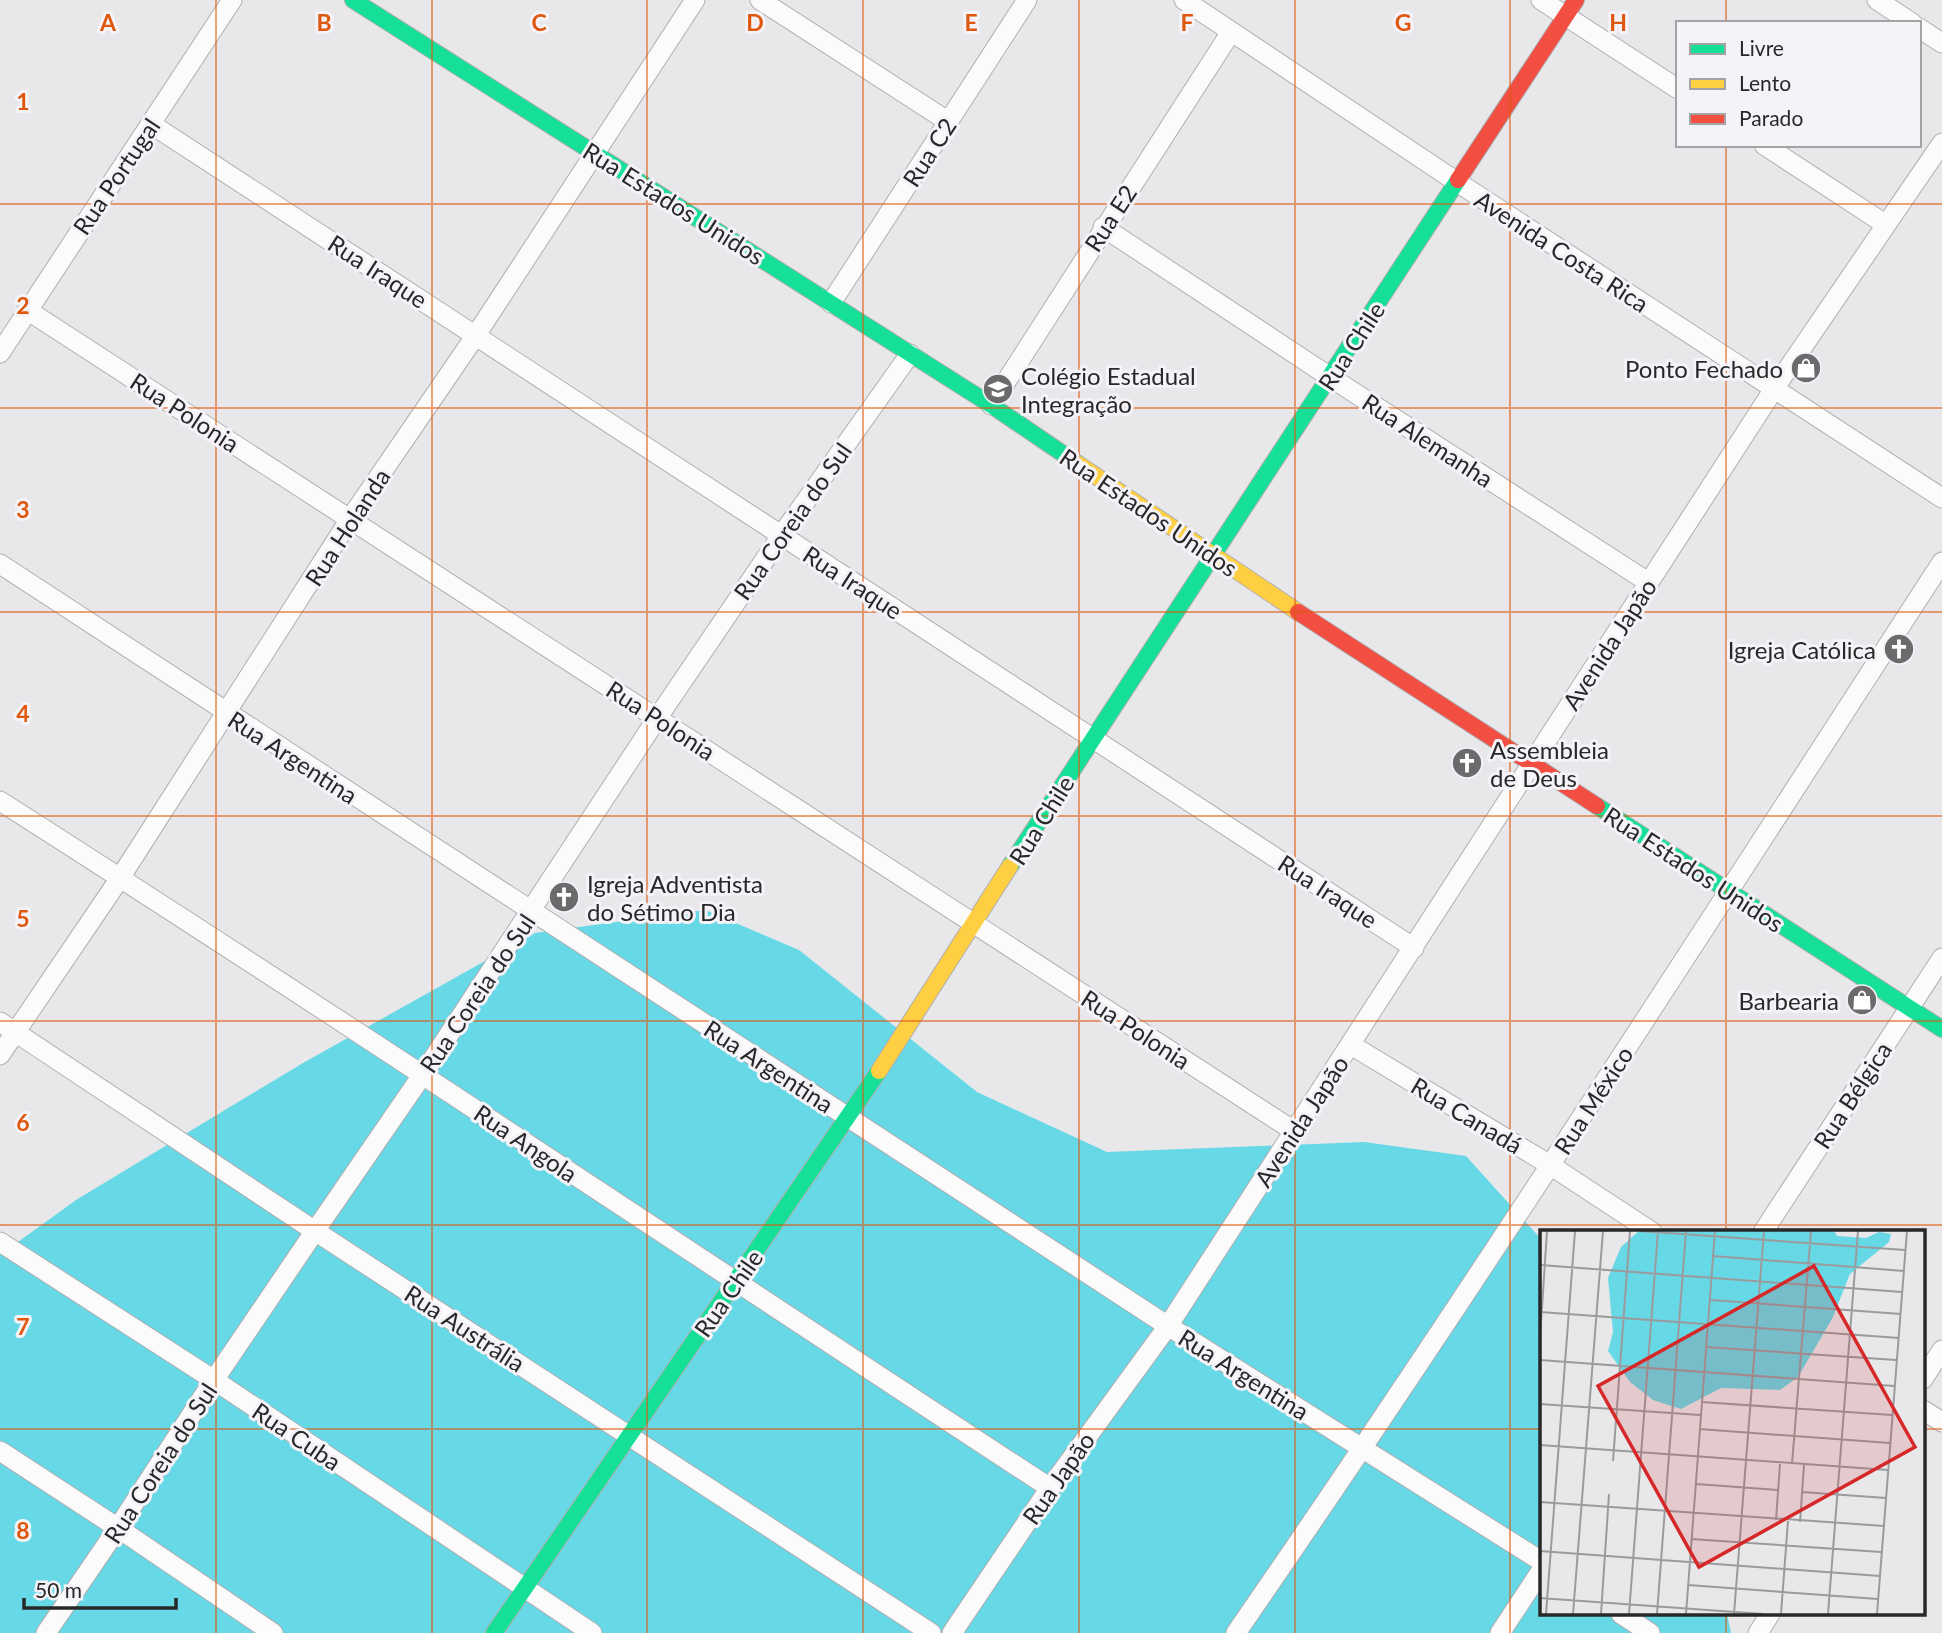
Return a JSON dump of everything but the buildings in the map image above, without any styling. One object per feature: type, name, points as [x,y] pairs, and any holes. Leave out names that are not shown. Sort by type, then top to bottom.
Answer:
[{"type":"street","name":"Rua Portugal","points":[[0,353],[232,0]]},
{"type":"street","name":"Rua Estados Unidos","points":[[353,0],[991,405],[1212,556],[1942,1029]]},
{"type":"street","name":"Rua Holanda","points":[[0,1055],[8,1027],[120,878],[351,519],[596,154],[695,0]]},
{"type":"street","points":[[760,0],[948,122]]},
{"type":"street","name":"Rua C2","points":[[831,303],[1027,0]]},
{"type":"street","name":"Avenida Costa Rica","points":[[1184,0],[1457,182],[1942,498]]},
{"type":"street","points":[[1541,0],[1571,8],[1676,87]]},
{"type":"street","points":[[1877,0],[1909,21]]},
{"type":"street","name":"Rua Chile","points":[[494,1633],[849,1118],[1093,737],[1571,8]]},
{"type":"street","points":[[1921,29],[1942,43]]},
{"type":"street","name":"Rua E2","points":[[991,405],[1103,227],[1231,32]]},
{"type":"street","name":"Rua Iraque","points":[[150,124],[1414,948]]},
{"type":"street","name":"Avenida Japão","points":[[1168,1326],[1774,389],[1942,143]]},
{"type":"street","points":[[1767,147],[1885,224]]},
{"type":"street","name":"Rua Alemanha","points":[[1103,227],[1648,582]]},
{"type":"street","name":"Rua Polonia","points":[[27,310],[1294,1131]]},
{"type":"street","name":"Rua Coreia do Sul","points":[[46,1633],[214,1380],[423,1074],[658,717],[781,536],[910,354]]},
{"type":"street","name":"Rua México","points":[[1236,1633],[1363,1449],[1942,562]]},
{"type":"street","name":"Rua Argentina","points":[[0,564],[1168,1326],[1540,1560]]},
{"type":"street","name":"Rua Angola","points":[[0,801],[423,1074],[1050,1489]]},
{"type":"street","name":"Rua Bélgica","points":[[1764,1230],[1942,958]]},
{"type":"street","name":"Rua Austrália","points":[[8,1027],[931,1633]]},
{"type":"street","name":"Rua Canadá","points":[[1351,1045],[1550,1165],[1649,1230]]},
{"type":"street","name":"Rua Cuba","points":[[0,1242],[214,1380],[592,1633]]},
{"type":"street","name":"Rua Japão","points":[[952,1633],[1050,1489],[1168,1326]]},
{"type":"street","points":[[1924,1377],[1942,1350]]},
{"type":"street","points":[[1924,1411],[1942,1422]]},
{"type":"street","points":[[0,1451],[273,1633]]},
{"type":"street","points":[[1500,1633],[1540,1573]]},
{"type":"street","points":[[1624,1616],[1650,1633]]},
{"type":"street","points":[[1758,1633],[1769,1616]]},
{"type":"water","points":[[705,910],[799,950],[977,1092],[1107,1152],[1364,1142],[1466,1156],[1540,1238],[1540,1616],[1727,1616],[1731,1633],[0,1633],[0,1255],[76,1200],[303,1063],[535,933]]},
{"type":"traffic: fast","points":[[353,0],[991,405],[1078,464]]},
{"type":"traffic: fast","points":[[1010,866],[1458,180]]},
{"type":"traffic: fast","points":[[1597,806],[1942,1029]]},
{"type":"traffic: fast","points":[[494,1633],[879,1071]]},
{"type":"traffic: slow","points":[[1078,464],[1298,612]]},
{"type":"traffic: slow","points":[[879,1071],[1010,866]]},
{"type":"traffic: jam","points":[[1458,180],[1576,0]]},
{"type":"traffic: jam","points":[[1298,612],[1597,806]]},
{"type":"place","name":"Ponto Fechado","points":[[1806,368]]},
{"type":"place","name":"Colégio Estadual Integração","points":[[998,389]]},
{"type":"place","name":"Igreja Católica","points":[[1899,649]]},
{"type":"place","name":"Assembleia de Deus","points":[[1467,763]]},
{"type":"place","name":"Igreja Adventista do Sétimo Dia","points":[[564,897]]},
{"type":"place","name":"Barbearia","points":[[1862,1000]]}]
